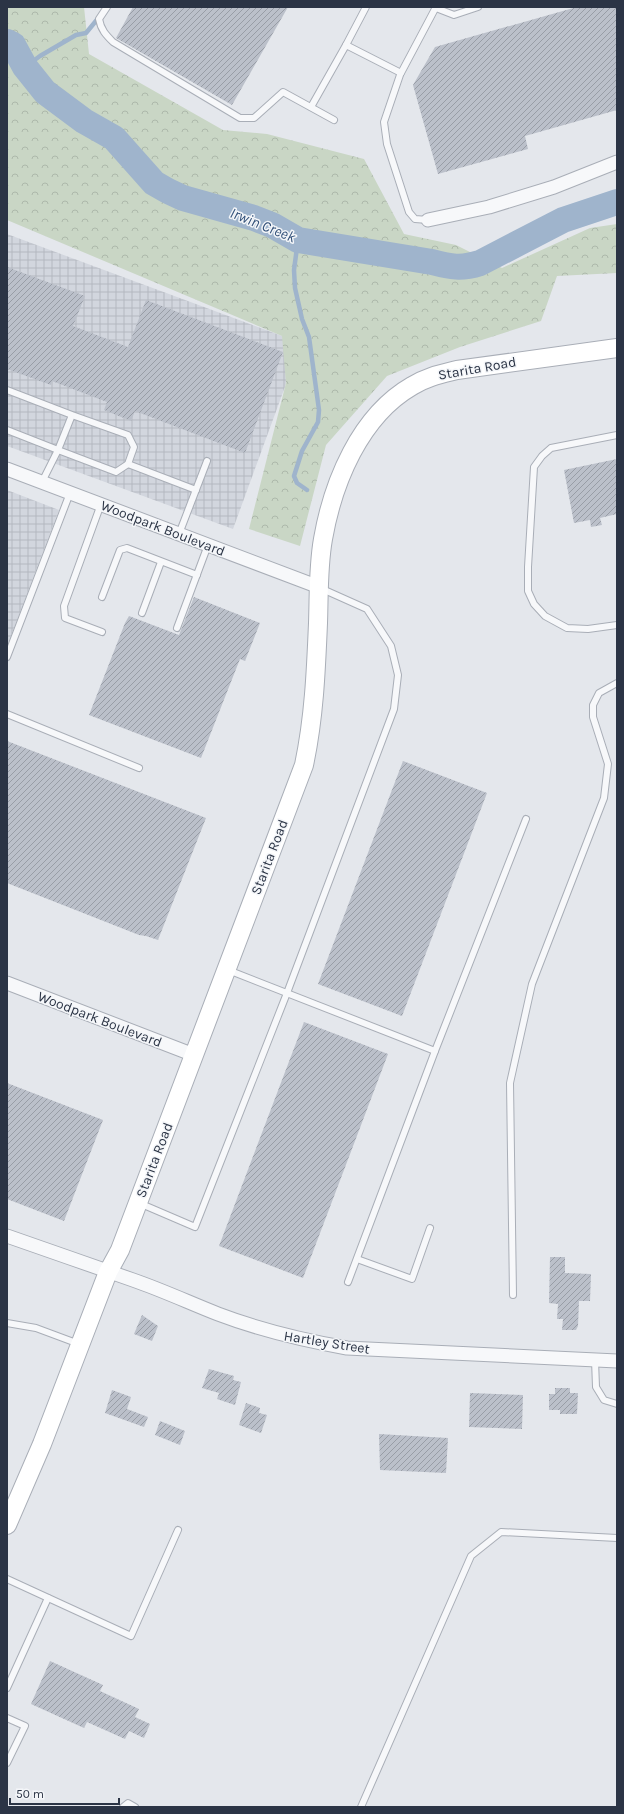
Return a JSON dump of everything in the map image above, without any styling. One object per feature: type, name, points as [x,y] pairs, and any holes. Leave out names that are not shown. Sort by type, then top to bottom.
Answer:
[{"type":"street","points":[[428,220],[489,207],[554,186],[617,162]]},
{"type":"street","name":"Starita Road","points":[[7,1525],[42,1444],[108,1272],[120,1250],[304,765],[312,721],[323,539],[330,509],[349,460],[368,427],[385,406],[403,391],[434,375],[457,370],[617,348]]},
{"type":"street","name":"Woodpark Boulevard","points":[[7,469],[319,587]]},
{"type":"street","name":"Woodpark Boulevard","points":[[7,983],[194,1055]]},
{"type":"street","name":"Hartley Street","points":[[7,1236],[134,1280],[219,1314],[267,1331],[306,1341],[347,1348],[617,1361]]},
{"type":"lane","points":[[106,7],[99,19],[100,26],[104,34],[113,42],[240,118],[254,118],[283,92],[334,120]]},
{"type":"lane","points":[[311,107],[366,7]]},
{"type":"lane","points":[[428,220],[415,219],[409,212],[387,144],[384,122],[401,72],[436,7],[454,15],[478,7]]},
{"type":"lane","points":[[346,45],[401,72]]},
{"type":"lane","points":[[7,390],[72,416],[128,435],[134,447],[128,464],[116,472],[7,430]]},
{"type":"lane","points":[[42,482],[58,450],[72,416]]},
{"type":"lane","points":[[617,435],[551,448],[542,456],[534,467],[528,567],[528,591],[534,604],[545,616],[567,628],[588,629],[617,625]]},
{"type":"lane","points":[[179,534],[207,461]]},
{"type":"lane","points":[[128,464],[196,490]]},
{"type":"lane","points":[[7,657],[70,492]]},
{"type":"lane","points":[[101,504],[64,606],[65,618],[102,632]]},
{"type":"lane","points":[[177,628],[208,545]]},
{"type":"lane","points":[[102,597],[120,550],[127,548],[197,575]]},
{"type":"lane","points":[[142,613],[162,562]]},
{"type":"lane","points":[[138,1203],[195,1227],[287,993],[394,709],[398,675],[391,646],[367,609],[319,587]]},
{"type":"lane","points":[[513,1295],[510,1083],[532,984],[604,798],[608,764],[593,717],[592,705],[599,693],[617,683]]},
{"type":"lane","points":[[7,714],[139,768]]},
{"type":"lane","points":[[348,1282],[526,819]]},
{"type":"lane","points":[[227,969],[436,1051]]},
{"type":"lane","points":[[357,1259],[412,1279],[430,1228]]},
{"type":"lane","points":[[7,1323],[36,1328],[80,1344]]},
{"type":"lane","points":[[595,1360],[596,1387],[604,1400],[617,1404]]},
{"type":"lane","points":[[7,1579],[131,1636],[178,1530]]},
{"type":"lane","points":[[361,1807],[471,1556],[501,1532],[617,1538]]},
{"type":"lane","points":[[7,1688],[48,1598]]},
{"type":"lane","points":[[7,1718],[25,1726],[7,1763]]},
{"type":"lane","points":[[123,1807],[128,1803],[135,1807]]},
{"type":"shaded area","points":[[7,234],[301,343],[233,529],[7,446]]},
{"type":"shaded area","points":[[7,490],[59,510],[7,646]]},
{"type":"green space","points":[[7,7],[84,7],[89,54],[223,130],[267,134],[364,159],[404,234],[456,245],[502,268],[590,228],[617,224],[617,273],[557,276],[541,321],[460,347],[387,376],[326,445],[300,546],[249,529],[286,383],[282,336],[7,220]]},
{"type":"building","points":[[133,7],[288,7],[232,105],[116,38]]},
{"type":"building","points":[[577,7],[617,7],[617,110],[525,136],[528,149],[438,174],[413,85],[435,47]]},
{"type":"building","points":[[7,267],[85,296],[73,326],[128,347],[146,300],[283,352],[245,453],[135,411],[131,421],[104,410],[107,402],[52,381],[51,385],[7,369]]},
{"type":"building","points":[[617,459],[617,514],[600,518],[602,525],[591,527],[590,520],[574,523],[564,470]]},
{"type":"building","points":[[194,597],[260,623],[245,661],[240,659],[201,758],[89,715],[129,616],[179,635]]},
{"type":"building","points":[[7,741],[206,818],[158,940],[139,935],[7,883]]},
{"type":"building","points":[[403,761],[487,793],[402,1016],[318,984]]},
{"type":"building","points":[[304,1022],[388,1054],[303,1278],[219,1246]]},
{"type":"building","points":[[7,1083],[103,1120],[64,1221],[7,1199]]},
{"type":"building","points":[[550,1257],[565,1257],[565,1273],[591,1274],[590,1301],[579,1301],[578,1326],[576,1330],[562,1330],[563,1319],[557,1319],[558,1304],[549,1303]]},
{"type":"building","points":[[142,1315],[158,1326],[152,1341],[134,1334]]},
{"type":"building","points":[[209,1369],[234,1376],[233,1380],[241,1382],[235,1405],[217,1399],[219,1393],[202,1388]]},
{"type":"building","points":[[555,1388],[570,1388],[570,1393],[578,1393],[577,1414],[560,1414],[560,1410],[549,1410],[549,1394],[555,1394]]},
{"type":"building","points":[[112,1390],[131,1397],[127,1409],[148,1417],[144,1427],[105,1413]]},
{"type":"building","points":[[470,1393],[523,1395],[522,1429],[469,1427]]},
{"type":"building","points":[[246,1403],[260,1408],[259,1413],[267,1415],[261,1433],[239,1425]]},
{"type":"building","points":[[160,1421],[185,1431],[180,1445],[155,1435]]},
{"type":"building","points":[[379,1434],[448,1438],[446,1473],[380,1470]]},
{"type":"building","points":[[50,1661],[103,1685],[100,1691],[139,1709],[135,1717],[150,1724],[144,1738],[129,1731],[125,1739],[87,1722],[84,1728],[31,1704]]},
{"type":"waterway","points":[[25,67],[40,56],[76,35],[86,33],[100,16]]},
{"type":"waterway","name":"Irwin Creek","points":[[7,42],[13,45],[25,67],[45,92],[84,121],[114,138],[154,183],[183,198],[254,218],[272,225],[298,240],[461,267],[480,263],[563,220],[617,202]]},
{"type":"waterway","points":[[298,240],[294,270],[295,288],[302,319],[309,337],[319,410],[318,422],[302,451],[294,476],[297,483],[307,490]]}]
